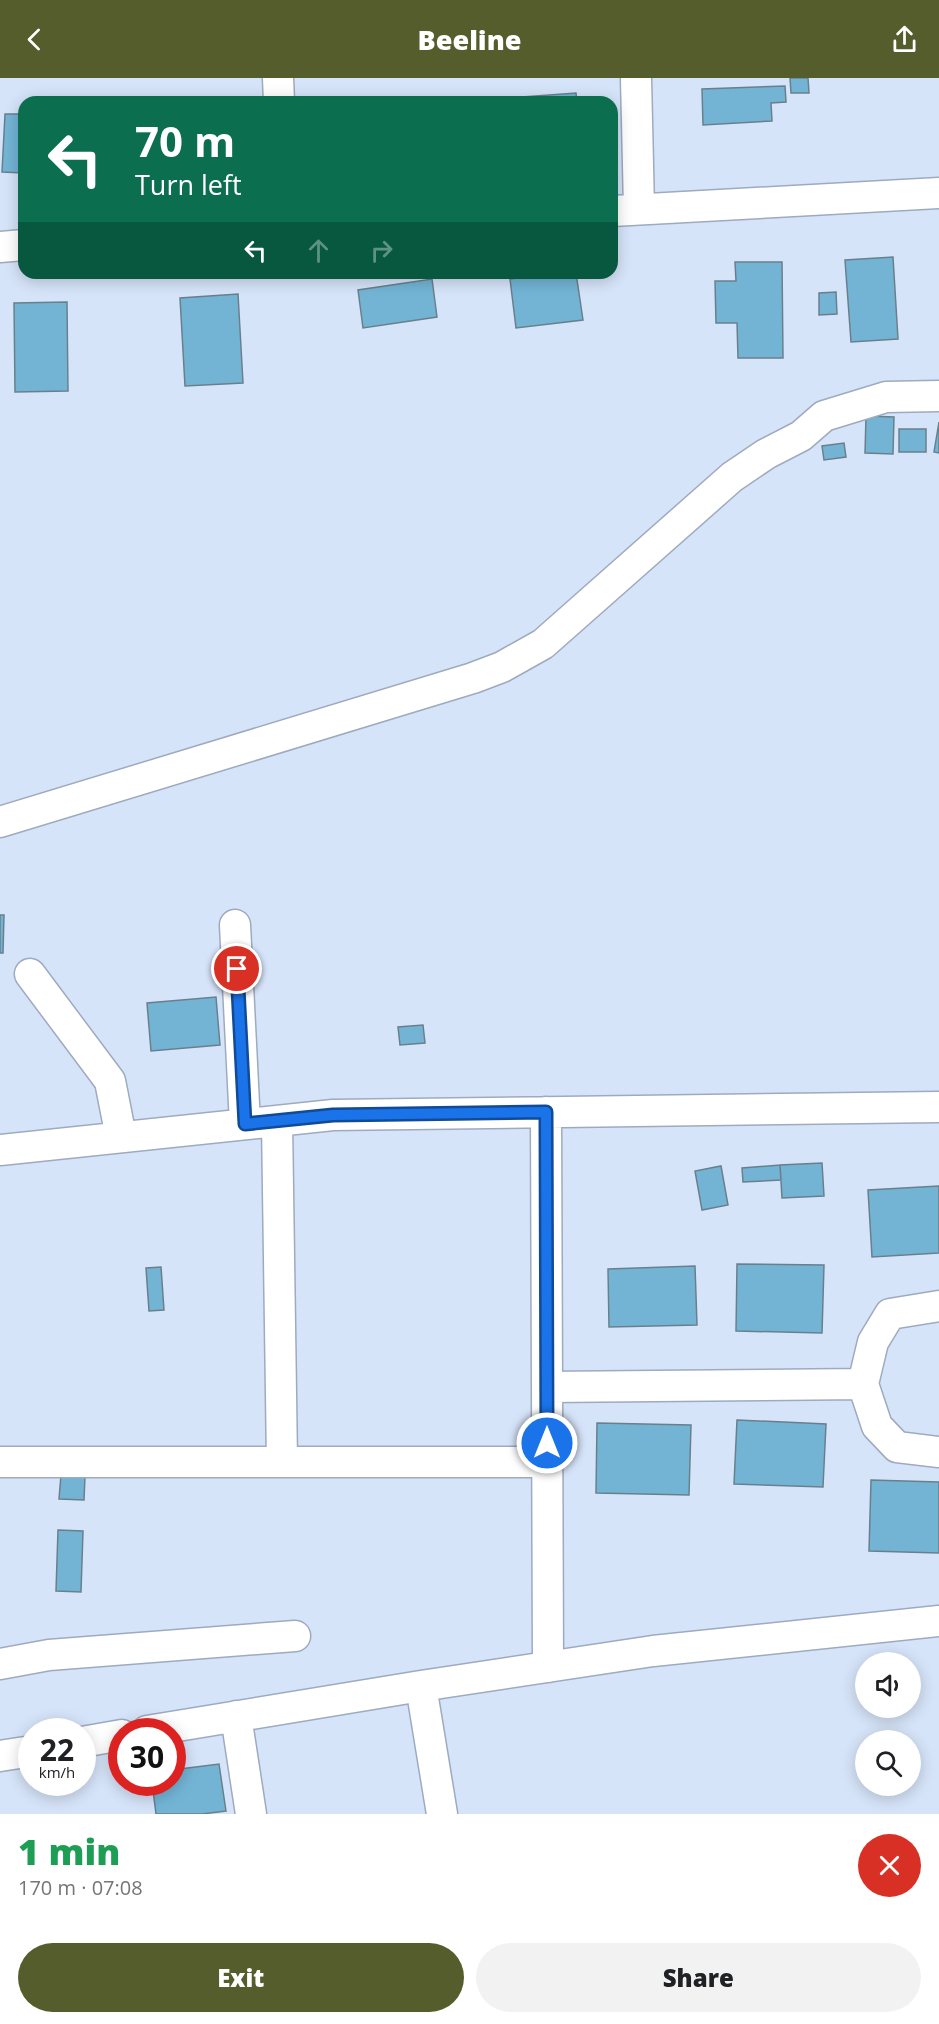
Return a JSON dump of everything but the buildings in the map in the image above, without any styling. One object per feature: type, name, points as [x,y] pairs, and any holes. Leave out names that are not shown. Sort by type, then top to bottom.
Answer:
[{"type":"street","points":[[278,78],[279,96]]},
{"type":"street","points":[[636,78],[625,210],[939,194]]},
{"type":"street","points":[[0,247],[18,246]]},
{"type":"street","points":[[0,822],[473,678],[502,667],[543,644],[732,477],[766,454],[801,436],[824,416],[886,397],[939,396]]},
{"type":"street","points":[[235,925],[245,1124]]},
{"type":"street","points":[[30,975],[110,1080],[121,1137]]},
{"type":"street","points":[[0,1150],[333,1115],[939,1107]]},
{"type":"street","points":[[546,1112],[548,1667]]},
{"type":"street","points":[[277,1121],[282,1462]]},
{"type":"street","points":[[939,1306],[890,1314],[873,1342],[863,1384],[877,1426],[897,1447],[939,1452]]},
{"type":"street","points":[[547,1387],[863,1384]]},
{"type":"street","points":[[0,1462],[547,1462]]},
{"type":"street","points":[[186,1724],[653,1651],[939,1621]]},
{"type":"street","points":[[0,1664],[49,1655],[295,1636]]},
{"type":"street","points":[[421,1686],[442,1814]]},
{"type":"street","points":[[236,1716],[251,1814]]},
{"type":"street","points":[[0,1756],[18,1753]]},
{"type":"route","points":[[237,969],[245,1124],[333,1115],[546,1112],[547,1443]]}]
